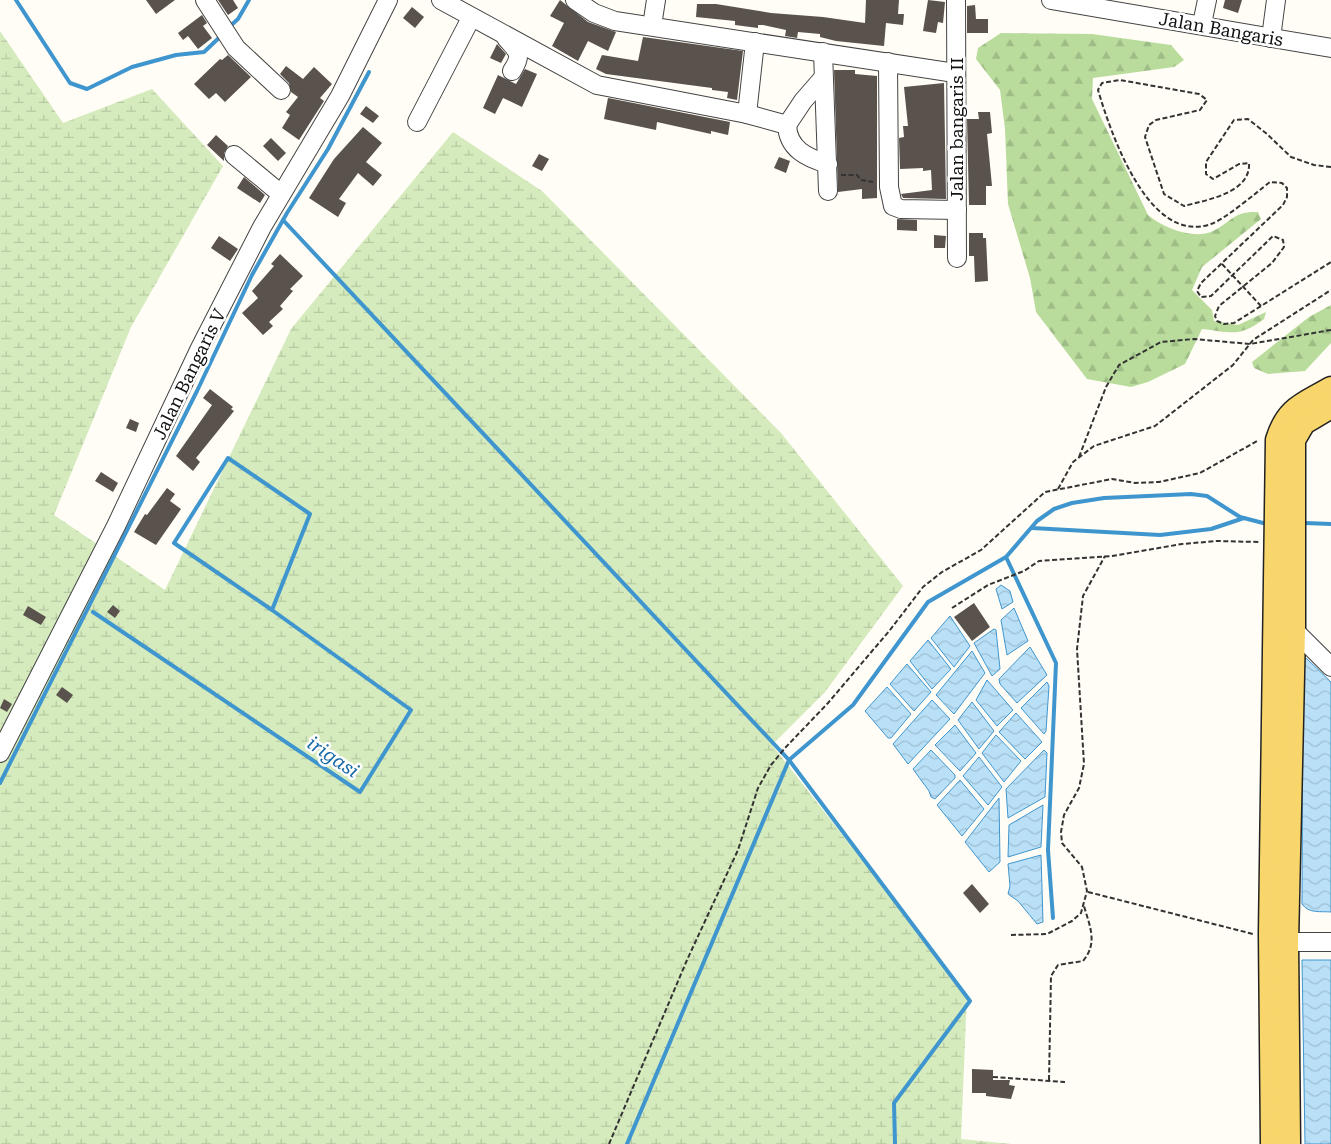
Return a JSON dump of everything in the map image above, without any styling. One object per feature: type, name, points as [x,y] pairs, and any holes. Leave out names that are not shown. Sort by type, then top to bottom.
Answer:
[{"type":"main road","points":[[1272,1144],[1279,938],[1285,544],[1285,519],[1277,440],[1282,426],[1292,411],[1331,388]]},
{"type":"main road","points":[[1285,519],[1294,440],[1304,423],[1331,407]]},
{"type":"main road","points":[[1279,938],[1289,1144]]},
{"type":"street","points":[[205,0],[226,32],[254,66],[281,90]]},
{"type":"street","name":"Jalan Bangaris V","points":[[0,754],[116,526],[200,348],[281,194],[340,96],[388,0]]},
{"type":"street","points":[[441,0],[471,18],[597,84],[747,114],[787,125]]},
{"type":"street","points":[[575,0],[606,18],[955,73]]},
{"type":"street","points":[[652,26],[656,0]]},
{"type":"street","name":"Jalan bangaris II","points":[[956,0],[957,258]]},
{"type":"street","name":"Jalan Bangaris","points":[[1051,0],[1202,24],[1331,48]]},
{"type":"street","points":[[1202,24],[1207,0]]},
{"type":"street","points":[[1271,38],[1276,0]]},
{"type":"street","points":[[416,122],[471,18]]},
{"type":"street","points":[[505,36],[519,55],[519,60],[512,71]]},
{"type":"street","points":[[747,114],[755,42]]},
{"type":"street","points":[[823,52],[828,177]]},
{"type":"street","points":[[888,62],[889,187],[893,206],[897,208],[956,210]]},
{"type":"street","points":[[823,78],[802,100],[787,125],[791,140],[801,153],[828,177]]},
{"type":"street","points":[[234,155],[281,194]]},
{"type":"street","points":[[1284,629],[1331,667]]},
{"type":"street","points":[[1279,938],[1331,942]]},
{"type":"path","points":[[1331,167],[1314,165],[1290,157],[1267,134],[1248,119],[1234,120],[1206,162],[1206,174],[1213,179],[1239,164],[1249,163],[1249,171],[1244,182],[1217,197],[1184,206],[1164,194],[1145,137],[1149,125],[1156,120],[1200,110],[1207,100],[1199,94],[1120,80],[1102,83],[1098,90],[1108,123],[1144,196],[1160,212],[1185,228],[1212,224],[1270,182],[1282,182],[1287,188],[1287,197],[1282,205],[1201,283],[1197,291],[1201,297],[1211,296],[1273,236],[1283,240],[1284,247],[1272,263],[1219,306],[1215,316],[1217,321],[1224,324],[1234,323],[1331,262]]},
{"type":"path","points":[[828,177],[851,174],[883,188],[889,187]]},
{"type":"path","points":[[1222,264],[1261,306]]},
{"type":"path","points":[[1058,489],[1073,462],[1094,446],[1155,426],[1233,365],[1250,344],[1331,290]]},
{"type":"path","points":[[1079,458],[1106,387],[1119,365],[1161,342],[1194,339],[1250,344],[1331,330]]},
{"type":"path","points":[[609,1144],[687,960],[738,850],[758,788],[785,748],[853,674],[922,587],[942,572],[981,550],[1045,492],[1112,479],[1135,483],[1159,482],[1200,473],[1282,426]]},
{"type":"path","points":[[952,608],[988,585],[1015,574],[1039,561],[1105,556],[1217,541],[1285,544]]},
{"type":"path","points":[[1011,935],[1047,934],[1072,921],[1081,913],[1088,891],[1082,867],[1062,843],[1061,832],[1064,815],[1079,788],[1084,764],[1078,649],[1084,596],[1105,556]]},
{"type":"path","points":[[1088,891],[1239,932],[1279,938]]},
{"type":"path","points":[[1049,1080],[1052,976],[1058,965],[1083,961],[1093,943],[1084,903]]},
{"type":"path","points":[[993,1077],[1066,1082]]},
{"type":"green space","points":[[0,31],[63,123],[152,89],[223,166],[131,327],[54,515],[165,590],[291,329],[453,132],[542,191],[781,433],[903,586],[825,692],[772,745],[967,994],[961,1139],[1011,1144],[0,1144]]},
{"type":"green space","points":[[1001,33],[1092,34],[1171,45],[1184,60],[1174,67],[1093,78],[1092,99],[1148,215],[1155,220],[1179,231],[1197,234],[1213,231],[1243,213],[1258,212],[1261,219],[1202,267],[1192,290],[1212,310],[1214,321],[1238,325],[1266,312],[1264,319],[1241,331],[1228,332],[1202,329],[1185,364],[1148,382],[1131,387],[1087,379],[1036,312],[1030,278],[1008,204],[1005,129],[1000,90],[976,59],[978,48]]},
{"type":"green space","points":[[1331,305],[1331,343],[1305,371],[1268,374],[1254,368],[1252,362],[1309,317]]},
{"type":"water","points":[[1001,585],[1010,591],[1013,602],[1002,609],[996,589]]},
{"type":"water","points":[[1014,608],[1028,641],[1007,655],[1001,620]]},
{"type":"water","points":[[950,616],[970,646],[954,667],[931,638]]},
{"type":"water","points":[[994,629],[996,630],[1000,669],[992,676],[974,643]]},
{"type":"water","points":[[928,640],[951,669],[932,689],[910,661]]},
{"type":"water","points":[[1030,647],[1047,675],[1017,703],[1000,684],[999,679]]},
{"type":"water","points":[[972,651],[985,673],[954,714],[936,695]]},
{"type":"water","points":[[1306,658],[1331,682],[1331,912],[1312,911],[1302,904],[1303,660]]},
{"type":"water","points":[[907,664],[931,692],[914,711],[890,684]]},
{"type":"water","points":[[987,680],[1013,710],[997,726],[976,700]]},
{"type":"water","points":[[1047,682],[1049,686],[1046,731],[1044,734],[1021,708]]},
{"type":"water","points":[[887,687],[911,714],[891,738],[888,738],[865,711]]},
{"type":"water","points":[[932,700],[950,719],[908,764],[893,744]]},
{"type":"water","points":[[972,702],[994,731],[979,749],[958,720]]},
{"type":"water","points":[[1016,713],[1042,742],[1025,759],[999,732]]},
{"type":"water","points":[[955,725],[976,753],[960,771],[935,745]]},
{"type":"water","points":[[996,735],[1021,761],[1004,782],[982,753]]},
{"type":"water","points":[[931,750],[955,775],[955,778],[935,799],[931,797],[929,791],[913,769]]},
{"type":"water","points":[[1044,750],[1047,753],[1045,797],[1008,818],[1006,789]]},
{"type":"water","points":[[979,757],[1002,787],[988,805],[963,776]]},
{"type":"water","points":[[960,780],[984,809],[962,836],[937,805]]},
{"type":"water","points":[[999,798],[1000,862],[989,872],[965,842]]},
{"type":"water","points":[[1043,805],[1041,847],[1008,857],[1009,825]]},
{"type":"water","points":[[1041,855],[1043,922],[1037,924],[1018,901],[1008,894],[1010,886],[1008,864]]},
{"type":"water","points":[[1302,960],[1331,960],[1331,1144],[1305,1144]]},
{"type":"building","points":[[146,0],[175,0],[156,14]]},
{"type":"building","points":[[218,0],[233,0],[238,8],[228,15]]},
{"type":"building","points":[[560,0],[588,22],[616,32],[608,51],[588,41],[578,61],[552,46],[564,23],[550,16]]},
{"type":"building","points":[[866,0],[899,0],[898,14],[904,14],[903,25],[886,23],[884,46],[836,41],[820,37],[820,34],[798,32],[797,38],[785,36],[786,30],[763,25],[758,25],[758,28],[735,25],[735,21],[696,17],[697,4],[716,4],[771,13],[823,17],[865,23]]},
{"type":"building","points":[[928,0],[945,2],[943,23],[938,22],[936,33],[923,31]]},
{"type":"building","points":[[1225,0],[1242,0],[1238,13],[1223,8]]},
{"type":"building","points":[[975,5],[976,19],[988,19],[988,33],[967,33],[967,6]]},
{"type":"building","points":[[412,7],[424,17],[415,28],[403,18]]},
{"type":"building","points":[[202,15],[207,23],[203,26],[212,38],[198,49],[188,36],[183,40],[178,33]]},
{"type":"building","points":[[643,37],[743,51],[737,100],[727,98],[728,92],[712,90],[712,88],[606,74],[596,69],[602,55],[638,61]]},
{"type":"building","points":[[497,44],[506,54],[501,63],[490,58]]},
{"type":"building","points":[[228,55],[251,77],[225,102],[216,93],[209,99],[194,84],[220,59],[222,60]]},
{"type":"building","points":[[286,66],[303,79],[314,67],[332,84],[320,98],[324,101],[299,140],[282,128],[290,115],[286,112],[298,97],[291,92],[289,83],[280,74]]},
{"type":"building","points":[[525,69],[537,74],[522,107],[503,98],[495,114],[483,108],[498,75],[516,84]]},
{"type":"building","points":[[834,70],[855,70],[855,74],[877,76],[877,198],[862,199],[862,189],[838,192]]},
{"type":"building","points":[[944,83],[946,199],[903,198],[901,194],[932,190],[931,170],[923,171],[923,168],[900,169],[899,138],[904,137],[903,126],[908,126],[904,87]]},
{"type":"building","points":[[608,98],[730,122],[728,135],[711,131],[711,134],[657,122],[656,130],[604,119]]},
{"type":"building","points":[[366,106],[379,116],[373,123],[360,114]]},
{"type":"building","points":[[978,112],[990,112],[992,133],[987,134],[992,186],[986,186],[986,205],[969,205],[967,119],[979,119]]},
{"type":"building","points":[[363,127],[382,143],[366,162],[382,175],[373,186],[358,173],[339,199],[346,203],[338,217],[309,198],[334,159]]},
{"type":"building","points":[[216,135],[228,146],[224,153],[224,161],[207,145]]},
{"type":"building","points":[[271,138],[286,153],[278,161],[263,146]]},
{"type":"building","points":[[539,154],[549,159],[542,171],[532,166]]},
{"type":"building","points":[[779,157],[790,161],[786,173],[774,168]]},
{"type":"building","points":[[244,177],[265,195],[260,203],[237,188]]},
{"type":"building","points":[[897,219],[917,220],[917,231],[897,230]]},
{"type":"building","points":[[969,233],[983,233],[983,238],[986,238],[988,281],[975,282],[974,256],[969,256]]},
{"type":"building","points":[[934,235],[946,236],[945,248],[934,248]]},
{"type":"building","points":[[219,236],[238,249],[230,261],[211,248]]},
{"type":"building","points":[[280,254],[303,276],[290,289],[293,291],[280,306],[283,309],[269,322],[273,326],[263,335],[242,313],[258,298],[252,291],[274,266],[271,264]]},
{"type":"building","points":[[210,389],[233,407],[231,409],[234,411],[196,458],[200,462],[193,471],[176,456],[212,405],[203,398]]},
{"type":"building","points":[[130,419],[139,423],[136,432],[126,428]]},
{"type":"building","points":[[101,472],[118,483],[113,492],[95,481]]},
{"type":"building","points":[[167,488],[175,494],[170,501],[181,509],[156,545],[134,532],[145,514],[147,515]]},
{"type":"building","points":[[974,603],[990,627],[972,641],[954,617]]},
{"type":"building","points":[[113,605],[120,611],[115,618],[107,612]]},
{"type":"building","points":[[28,606],[46,617],[41,625],[23,615]]},
{"type":"building","points":[[62,687],[73,695],[67,703],[56,695]]},
{"type":"building","points":[[4,699],[12,704],[7,712],[0,708]]},
{"type":"building","points":[[972,884],[989,904],[980,913],[963,893]]},
{"type":"building","points":[[972,1069],[993,1070],[993,1080],[1010,1080],[1009,1085],[1015,1086],[1011,1099],[986,1096],[986,1093],[972,1093]]},
{"type":"waterway","points":[[16,0],[70,83],[87,89],[132,67],[176,55],[204,52],[222,35]]},
{"type":"waterway","points":[[228,28],[238,19],[249,0]]},
{"type":"waterway","points":[[0,783],[197,391],[252,275],[287,213],[328,149],[369,72]]},
{"type":"waterway","points":[[283,220],[789,760],[970,1001],[894,1103],[895,1144]]},
{"type":"waterway","name":"irigasi","points":[[93,612],[360,792],[411,710],[272,610],[310,514],[228,458],[174,543],[272,610]]},
{"type":"waterway","points":[[627,1144],[789,760],[853,705],[928,602],[1006,557],[1037,521],[1054,509],[1072,503],[1104,498],[1191,494],[1207,496],[1240,517],[1263,523]]},
{"type":"waterway","points":[[1032,528],[1160,535],[1211,529],[1244,518]]},
{"type":"waterway","points":[[1305,523],[1331,524]]},
{"type":"waterway","points":[[1006,557],[1056,663],[1048,850],[1053,918]]}]
